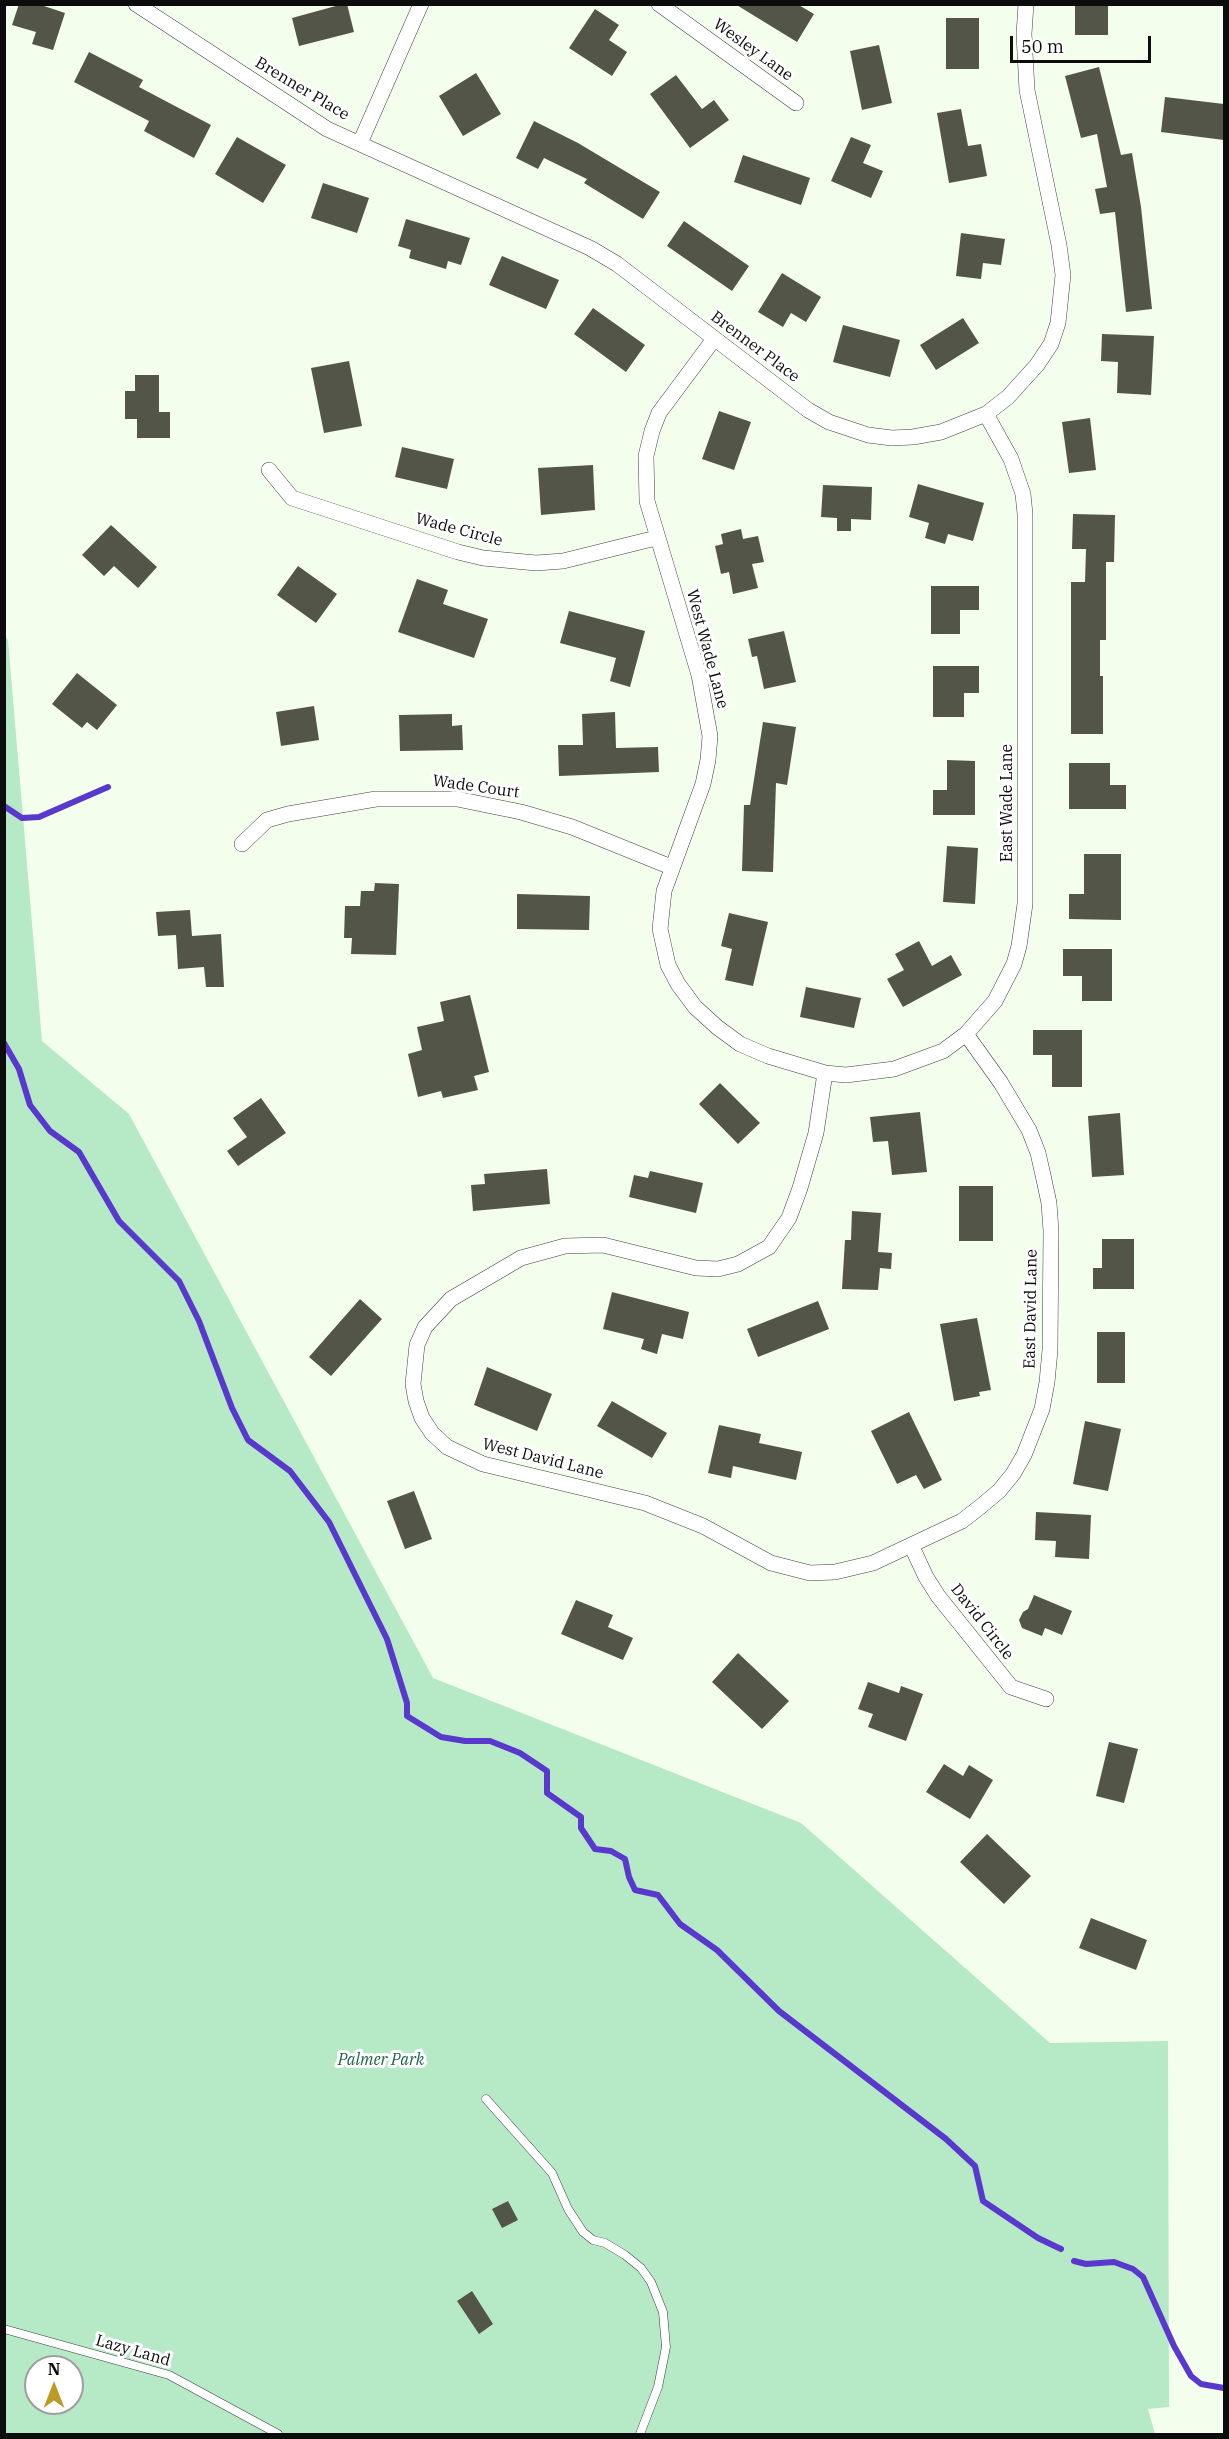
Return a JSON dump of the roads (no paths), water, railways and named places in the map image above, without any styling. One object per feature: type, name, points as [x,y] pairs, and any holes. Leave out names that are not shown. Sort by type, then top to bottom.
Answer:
[{"type":"street","name":"Brenner Place","points":[[136,4],[327,129],[590,248],[617,264],[808,410],[847,430],[892,438],[913,438],[941,432],[986,414],[1008,397],[1037,365],[1051,344],[1058,323],[1063,275],[1059,245],[1027,90],[1024,44],[1026,4]]},
{"type":"street","points":[[360,143],[421,4]]},
{"type":"street","name":"Wesley Lane","points":[[659,4],[796,103]]},
{"type":"street","name":"West Wade Lane","points":[[714,339],[659,413],[646,456],[647,501],[699,675],[710,736],[703,784],[664,891],[660,929],[668,965],[689,1000],[717,1028],[740,1044],[768,1056],[825,1073]]},
{"type":"street","name":"East Wade Lane","points":[[825,1073],[846,1075],[894,1069],[943,1051],[966,1034],[984,1015],[1005,983],[1019,946],[1024,904],[1025,514],[1023,494],[1011,459],[986,414]]},
{"type":"street","name":"Wade Circle","points":[[269,470],[292,498],[483,558],[526,562],[563,561],[657,538]]},
{"type":"street","name":"Wade Court","points":[[242,844],[267,820],[288,814],[376,799],[457,799],[521,812],[572,827],[671,867]]},
{"type":"street","name":"East David Lane","points":[[911,1545],[962,1521],[999,1491],[1012,1474],[1029,1444],[1042,1409],[1047,1382],[1051,1231],[1049,1203],[1038,1153],[1018,1109],[966,1034]]},
{"type":"street","name":"West David Lane","points":[[825,1073],[811,1154],[789,1218],[769,1247],[738,1264],[718,1269],[696,1268],[603,1245],[565,1246],[521,1258],[451,1299],[425,1327],[417,1345],[414,1364],[413,1384],[416,1401],[422,1418],[432,1433],[447,1447],[465,1457],[483,1464],[645,1503],[703,1526],[771,1563],[789,1569],[810,1573],[854,1569],[873,1563],[911,1545]]},
{"type":"street","name":"David Circle","points":[[911,1545],[938,1596],[1011,1688],[1046,1699]]},
{"type":"lane","points":[[486,2099],[552,2173],[568,2209],[583,2232],[593,2240],[605,2243],[626,2255],[641,2268],[651,2282],[663,2312],[666,2348],[658,2387],[640,2434]]},
{"type":"lane","name":"Lazy Land","points":[[4,2330],[170,2375],[278,2434]]},
{"type":"waterway","points":[[4,806],[22,818],[39,817],[108,787]]},
{"type":"waterway","points":[[4,1043],[19,1069],[30,1105],[50,1131],[79,1152],[119,1221],[179,1281],[199,1321],[232,1408],[248,1440],[290,1471],[329,1522],[387,1639],[407,1703],[407,1716],[441,1737],[465,1741],[490,1741],[520,1753],[547,1771],[547,1793],[581,1817],[581,1828],[595,1849],[611,1851],[625,1859],[635,1890],[658,1895],[680,1924],[717,1950],[779,2011],[946,2139],[975,2166],[983,2201],[1038,2238],[1061,2249]]},
{"type":"waterway","points":[[1074,2261],[1086,2264],[1114,2262],[1133,2269],[1143,2277],[1174,2346],[1191,2376],[1201,2384],[1224,2388]]},
{"type":"park label","name":"Palmer Park","points":[[381,2060]]}]
